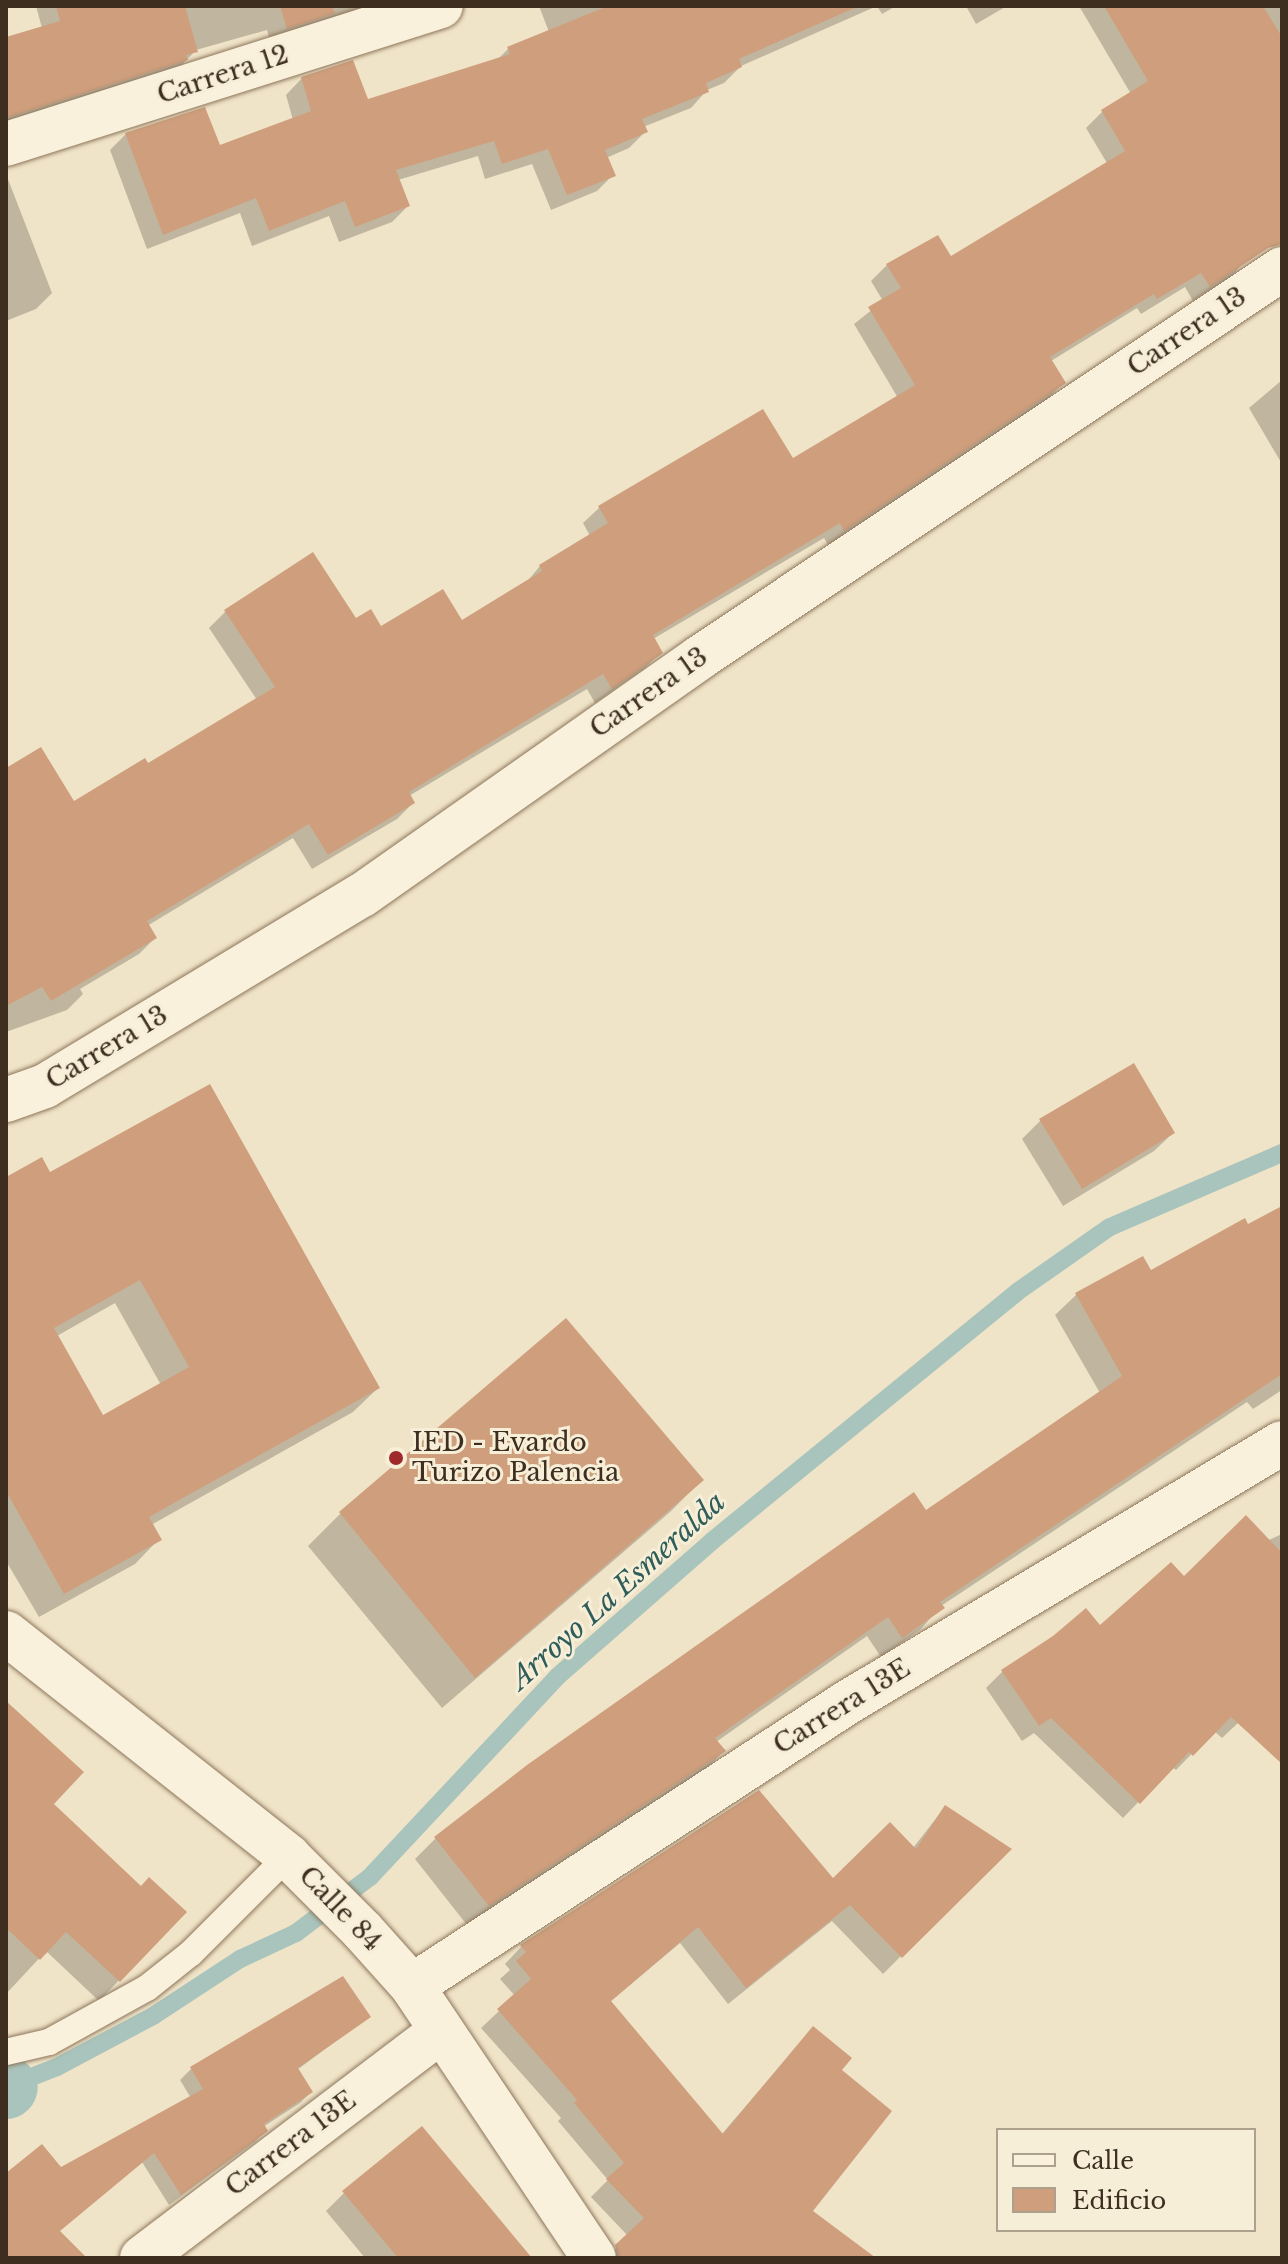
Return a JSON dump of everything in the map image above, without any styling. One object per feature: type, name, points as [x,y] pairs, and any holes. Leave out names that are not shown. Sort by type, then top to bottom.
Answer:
[{"type":"street","name":"Carrera 12","points":[[6,144],[441,6]]},
{"type":"street","name":"Carrera 13","points":[[6,1100],[45,1086],[362,895],[699,658],[1282,269]]},
{"type":"street","name":"Carrera 13E","points":[[412,1986],[848,1702],[1282,1443]]},
{"type":"street","name":"Calle 84","points":[[6,1633],[300,1867],[362,1930],[412,1986],[594,2258]]},
{"type":"street","name":"Carrera 13E","points":[[157,2253],[441,2031]]},
{"type":"lane","points":[[6,2052],[49,2042],[95,2020],[147,1988],[300,1867]]},
{"type":"building","points":[[56,6],[185,6],[198,52],[186,55],[188,60],[6,118],[6,37],[60,21]]},
{"type":"building","points":[[280,6],[332,6],[335,13],[287,29]]},
{"type":"building","points":[[608,6],[859,6],[739,59],[742,67],[706,83],[709,92],[642,119],[648,132],[605,150],[616,176],[567,195],[548,149],[502,164],[494,141],[396,170],[410,206],[355,227],[345,201],[269,231],[256,198],[163,235],[125,133],[205,107],[220,145],[311,111],[301,77],[353,60],[368,99],[510,54],[507,47]]},
{"type":"building","points":[[1104,6],[1263,6],[1282,37],[1282,244],[1268,248],[1210,287],[1201,273],[1157,299],[1154,294],[1050,357],[1066,383],[844,531],[840,523],[653,635],[663,653],[612,689],[603,674],[409,792],[415,803],[328,855],[309,824],[147,921],[157,938],[51,1001],[42,987],[6,1006],[6,768],[41,747],[74,801],[145,758],[148,763],[275,687],[224,610],[313,552],[356,618],[371,609],[381,626],[443,589],[462,620],[542,571],[539,565],[608,523],[598,506],[763,409],[793,458],[915,385],[868,307],[901,288],[886,264],[938,235],[951,256],[1125,151],[1101,110],[1148,81]]},
{"type":"building","points":[[1134,1063],[1175,1133],[1082,1189],[1039,1119]]},
{"type":"building","points":[[210,1084],[380,1388],[149,1517],[162,1540],[64,1594],[6,1491],[6,1177],[42,1157],[50,1172]],"holes":[[[140,1280],[189,1367],[103,1415],[54,1328]]]},
{"type":"building","points":[[1282,1206],[1282,1374],[940,1602],[945,1608],[902,1638],[888,1617],[715,1738],[726,1751],[489,1906],[434,1837],[527,1765],[914,1492],[926,1510],[1122,1376],[1075,1293],[1143,1256],[1151,1270],[1245,1218],[1248,1224]]},
{"type":"building","points":[[566,1318],[704,1480],[475,1678],[339,1512]]},
{"type":"building","points":[[1246,1515],[1282,1553],[1282,1764],[1231,1717],[1193,1756],[1189,1752],[1140,1804],[1051,1718],[1039,1726],[1001,1670],[1053,1636],[1086,1608],[1100,1625],[1171,1562],[1184,1576]]},
{"type":"building","points":[[6,1701],[84,1772],[54,1804],[141,1886],[149,1877],[187,1912],[120,1982],[66,1932],[40,1960],[6,1928]]},
{"type":"building","points":[[759,1790],[833,1878],[890,1822],[916,1849],[945,1805],[1012,1849],[902,1958],[850,1905],[746,1988],[698,1927],[611,2001],[723,2134],[813,2026],[852,2058],[842,2070],[892,2111],[813,2211],[876,2258],[619,2258],[615,2245],[644,2218],[606,2179],[624,2163],[574,2103],[577,2100],[497,2009],[531,1979],[516,1961],[526,1952],[520,1945]]},
{"type":"building","points":[[343,1976],[371,2017],[298,2068],[313,2092],[264,2124],[268,2131],[181,2195],[154,2153],[60,2231],[87,2258],[6,2258],[6,2173],[42,2144],[61,2167],[203,2089],[190,2067]]},
{"type":"building","points":[[422,2126],[532,2258],[398,2258],[342,2191]]},
{"type":"waterway","name":"Arroyo La Esmeralda","points":[[6,2087],[57,2067],[153,2016],[240,1959],[296,1933],[370,1877],[558,1676],[712,1541],[1017,1292],[1110,1227],[1282,1153]]},
{"type":"place","name":"IED - Evardo Turizo Palencia","points":[[396,1458]]}]
